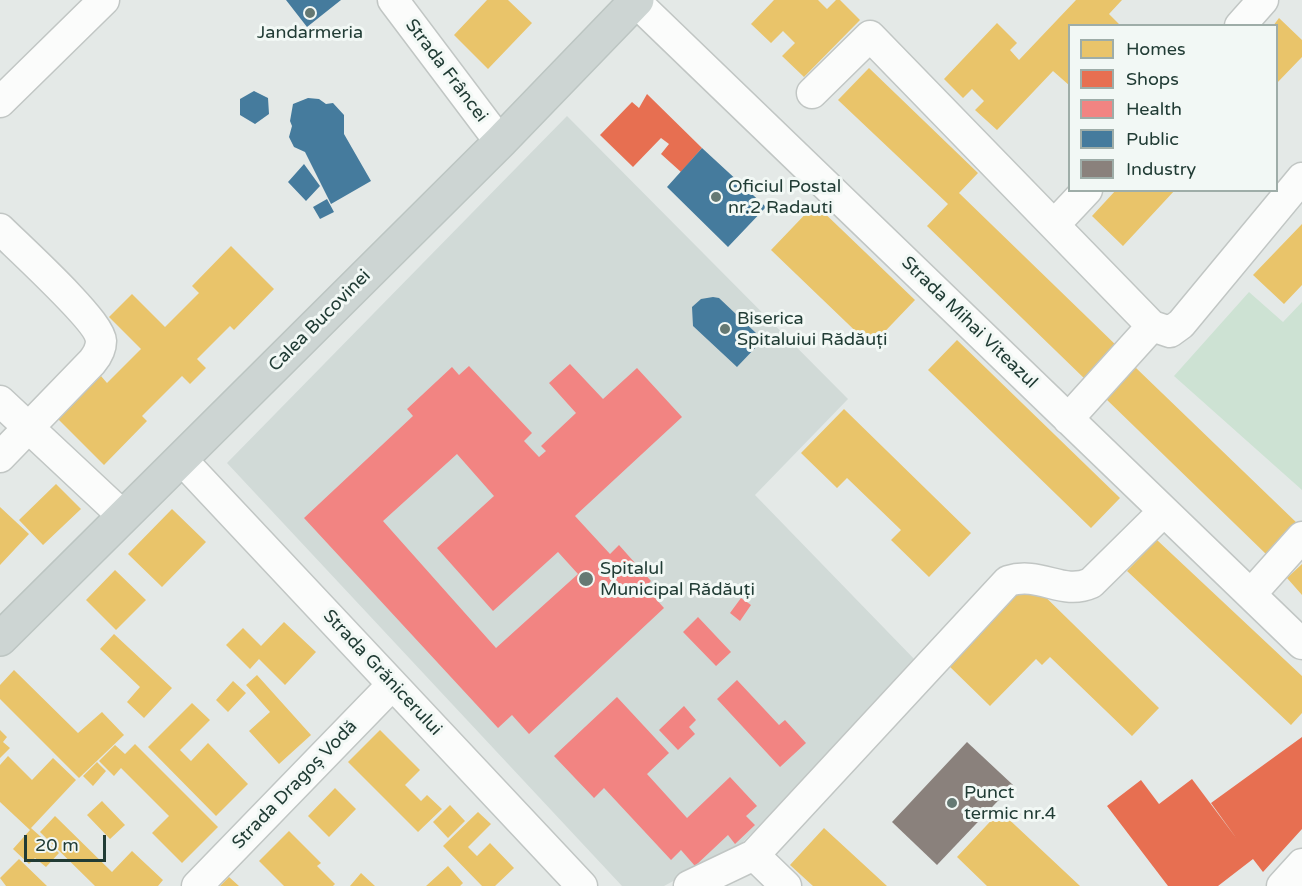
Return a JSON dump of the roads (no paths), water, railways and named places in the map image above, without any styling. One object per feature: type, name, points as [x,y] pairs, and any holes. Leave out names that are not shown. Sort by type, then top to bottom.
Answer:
[{"type":"main road","name":"Calea Bucovinei","points":[[0,639],[500,142],[636,1]]},
{"type":"street","points":[[0,102],[104,0]]},
{"type":"street","name":"Strada Frâncei","points":[[393,0],[500,142]]},
{"type":"street","points":[[1242,24],[1263,0]]},
{"type":"street","name":"Strada Mihai Viteazul","points":[[636,1],[1302,644]]},
{"type":"street","points":[[812,93],[870,36],[1152,326],[1170,332],[1181,324],[1302,178]]},
{"type":"street","points":[[1055,224],[1085,192]]},
{"type":"street","points":[[0,229],[91,320],[101,340],[99,352],[92,363],[0,457]]},
{"type":"street","points":[[1068,419],[1152,326]]},
{"type":"street","points":[[0,400],[123,516]]},
{"type":"street","name":"Strada Grănicerului","points":[[182,460],[582,886]]},
{"type":"street","points":[[689,886],[754,855],[1008,581],[1030,577],[1071,588],[1091,583],[1164,511]]},
{"type":"street","points":[[1251,594],[1302,537]]},
{"type":"street","name":"Strada Dragoș Vodă","points":[[197,886],[392,685]]},
{"type":"street","points":[[754,855],[786,886]]},
{"type":"street","points":[[1282,886],[1302,864]]},
{"type":"place","name":"Jandarmeria","points":[[310,13]]},
{"type":"place","name":"Oficiul Postal nr.2 Radauti","points":[[716,197]]},
{"type":"place","name":"Biserica Spitaluiui Rădăuți","points":[[725,329]]},
{"type":"place","name":"Spitalul Municipal Rădăuți","points":[[586,579]]},
{"type":"place","name":"Punct termic nr.4","points":[[952,803]]}]
